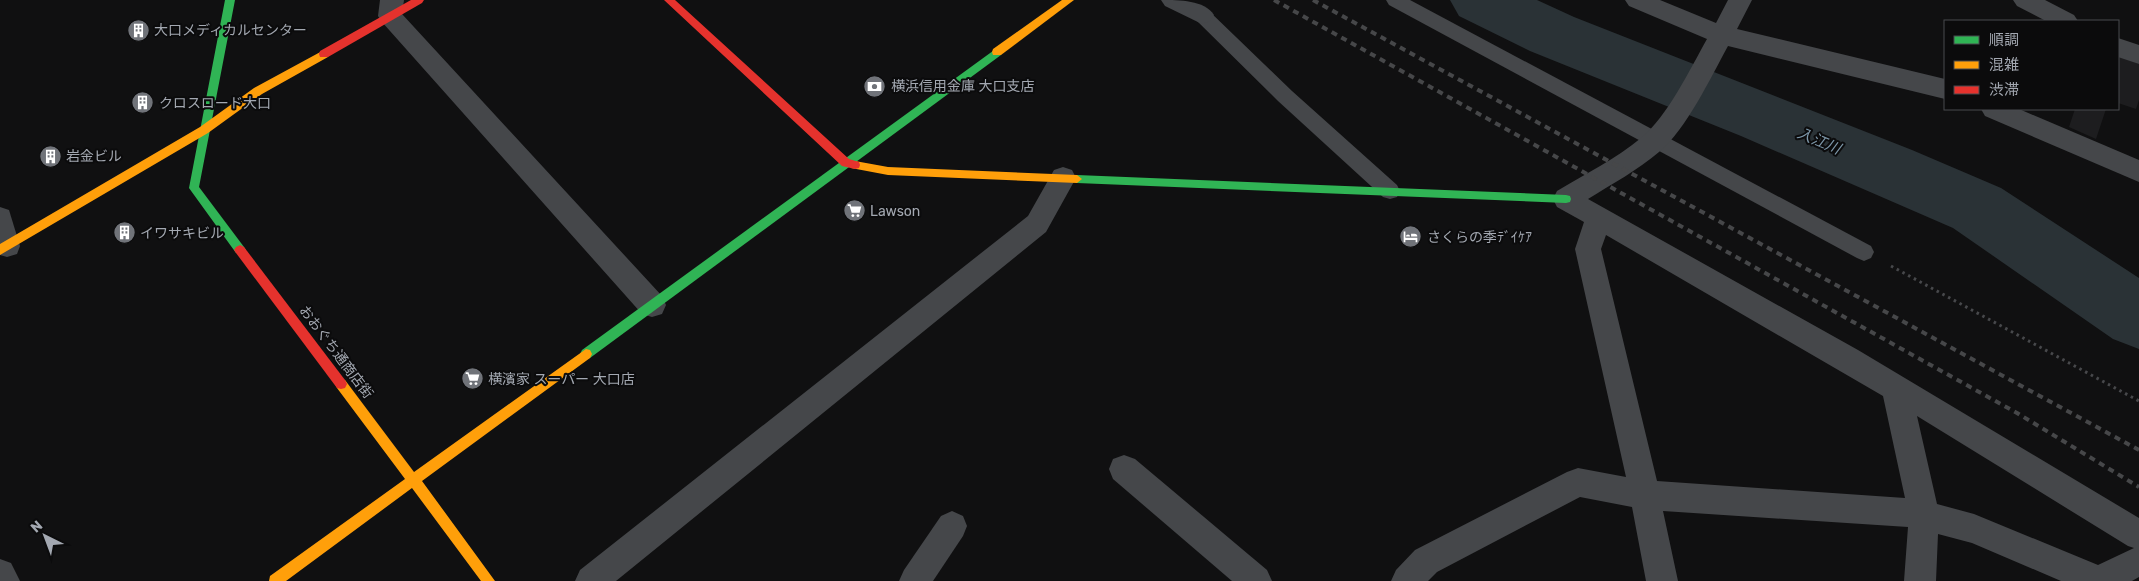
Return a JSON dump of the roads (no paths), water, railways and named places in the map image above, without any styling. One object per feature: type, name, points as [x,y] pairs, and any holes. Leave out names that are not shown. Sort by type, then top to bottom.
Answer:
[{"type":"street","name":"おおぐち通商店街","points":[[230,0],[194,188],[489,581]]},
{"type":"street","points":[[0,218],[3,248],[204,130],[258,91],[391,8],[419,0]]},
{"type":"street","points":[[669,0],[846,163],[888,170],[1566,199],[1896,388],[2139,535]]},
{"type":"street","points":[[275,581],[1069,0]]},
{"type":"street","points":[[1173,0],[1202,16]]},
{"type":"street","points":[[1637,0],[1722,35],[1944,89]]},
{"type":"street","points":[[1566,199],[1630,160],[1652,144],[1678,112],[1740,0]]},
{"type":"street","points":[[2025,0],[2064,20]]},
{"type":"street","points":[[391,8],[652,305]]},
{"type":"street","points":[[2119,47],[2139,55]]},
{"type":"street","points":[[1996,110],[2139,171]]},
{"type":"street","points":[[591,581],[1037,224],[1063,178]]},
{"type":"street","points":[[1599,217],[1588,249],[1645,495],[1662,581]]},
{"type":"street","points":[[1896,388],[1924,515],[1920,581]]},
{"type":"street","points":[[1124,469],[1256,581]]},
{"type":"street","points":[[1407,581],[1426,561],[1578,482],[1645,495],[1915,513],[1974,529],[2098,581],[2139,561]]},
{"type":"street","points":[[915,581],[952,526]]},
{"type":"street","points":[[0,574],[4,581]]},
{"type":"lane","points":[[1395,0],[1864,252]]},
{"type":"lane","points":[[1202,16],[1299,109],[1390,191]]},
{"type":"waterway","name":"入江川","points":[[1481,0],[1552,34],[1764,118],[1977,208],[2139,317]]},
{"type":"railway","points":[[1274,0],[2017,413],[2139,487]]},
{"type":"railway","points":[[1313,0],[2139,450]]},
{"type":"place","name":"大口メディカルセンター","points":[[138,30]]},
{"type":"place","name":"横浜信用金庫 大口支店","points":[[875,86]]},
{"type":"place","name":"クロスロード大口","points":[[143,103]]},
{"type":"place","name":"岩金ビル","points":[[50,156]]},
{"type":"place","name":"Lawson","points":[[854,211]]},
{"type":"place","name":"イワサキビル","points":[[124,233]]},
{"type":"place","name":"さくらの季ﾃﾞｲｹｱ","points":[[1411,237]]},
{"type":"place","name":"横濱家 スーパー 大口店","points":[[472,379]]}]
